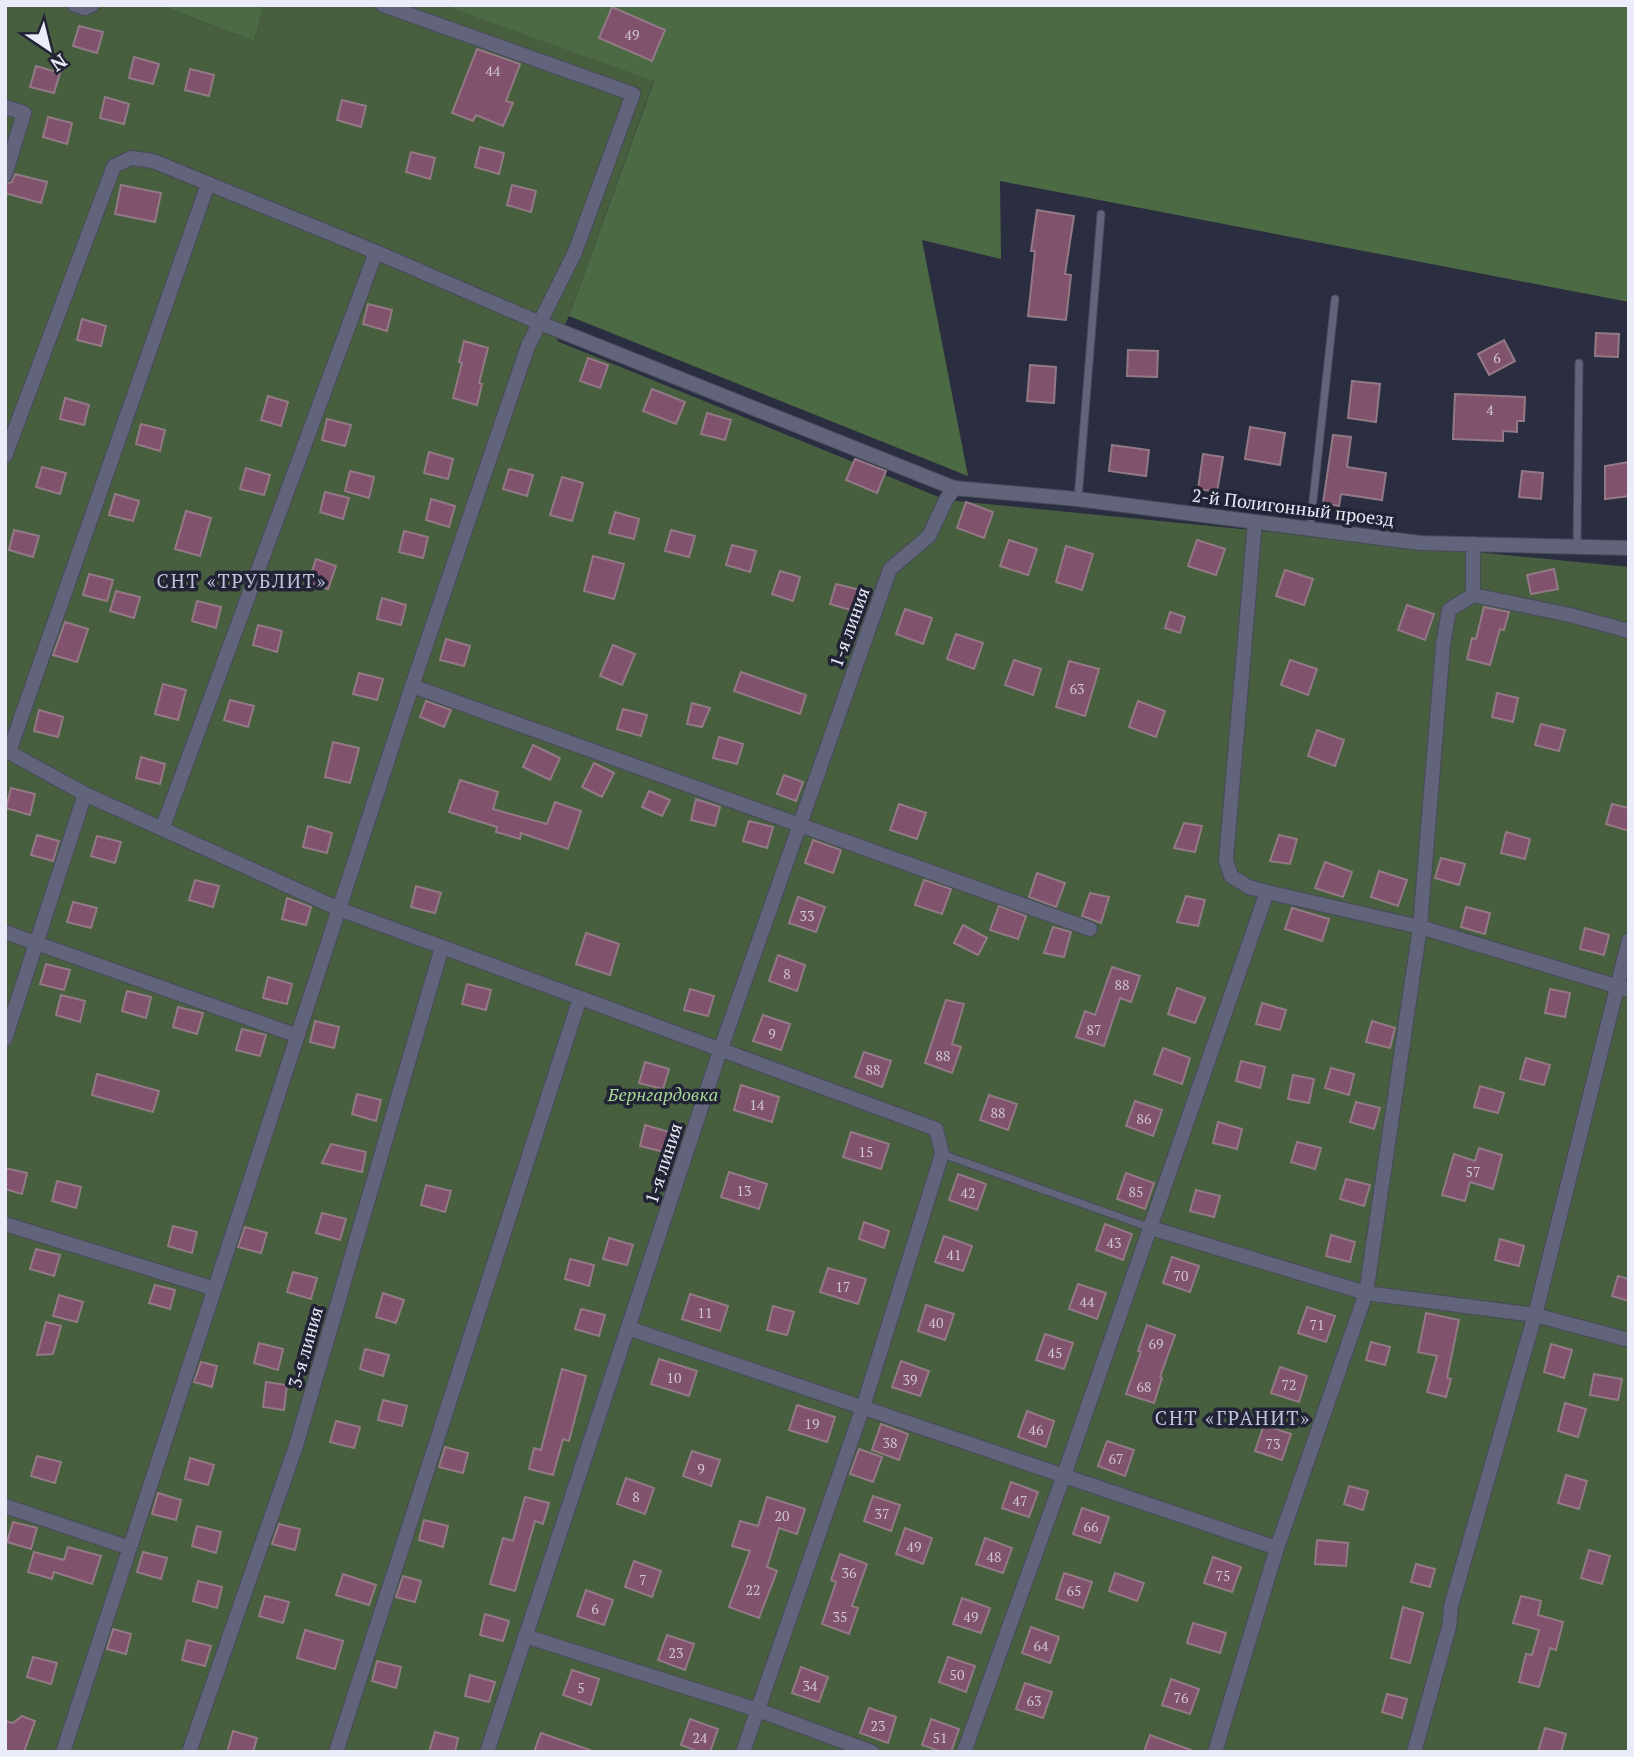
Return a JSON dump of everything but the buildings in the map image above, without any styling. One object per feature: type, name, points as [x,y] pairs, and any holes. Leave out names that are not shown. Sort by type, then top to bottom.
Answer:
[{"type":"street","points":[[75,5],[85,8],[92,5]]},
{"type":"street","points":[[63,1752],[412,686],[528,346],[575,252],[634,94],[383,5]]},
{"type":"street","points":[[5,107],[24,113],[5,175]]},
{"type":"street","name":"2-й Полигонный проезд","points":[[5,456],[114,166],[131,158],[153,161],[376,252],[540,323],[954,488],[1077,499],[1420,543],[1629,548]]},
{"type":"street","points":[[208,184],[7,751],[85,794],[339,909],[936,1129],[942,1154],[863,1407],[743,1752]]},
{"type":"street","points":[[162,829],[376,252]]},
{"type":"street","name":"1-я линия","points":[[487,1752],[720,1051],[890,569],[929,536],[954,488]]},
{"type":"street","points":[[1255,522],[1226,860],[1231,876],[1249,887],[1420,927],[1622,988]]},
{"type":"street","points":[[1473,544],[1473,595]]},
{"type":"street","points":[[1215,1752],[1277,1548],[1366,1293],[1420,927],[1443,645],[1449,610],[1473,595],[1570,615],[1629,631]]},
{"type":"street","points":[[412,686],[1090,929]]},
{"type":"street","points":[[5,1039],[85,794]]},
{"type":"street","points":[[964,1752],[1064,1475],[1267,892]]},
{"type":"street","points":[[5,932],[298,1036]]},
{"type":"street","points":[[1414,1752],[1449,1628],[1451,1606],[1535,1315],[1622,988],[1629,940]]},
{"type":"street","name":"3-я линия","points":[[189,1752],[296,1447],[442,947]]},
{"type":"street","points":[[336,1752],[580,998]]},
{"type":"street","points":[[5,1224],[215,1289]]},
{"type":"street","points":[[1151,1228],[1366,1293],[1535,1315],[1629,1340]]},
{"type":"street","points":[[628,1328],[1277,1548]]},
{"type":"street","points":[[5,1506],[130,1548]]},
{"type":"street","points":[[525,1636],[758,1710],[872,1752]]},
{"type":"lane","points":[[1077,499],[1101,214]]},
{"type":"lane","points":[[1310,529],[1335,299]]},
{"type":"lane","points":[[1577,547],[1579,363]]},
{"type":"lane","points":[[942,1154],[1151,1228]]},
{"type":"green space","name":"Бернгардовка","points":[[5,5],[159,5],[254,41],[264,5],[443,5],[654,80],[569,316],[557,341],[946,500],[1629,567],[1629,1752],[5,1752]]},
{"type":"green space","points":[[159,5],[264,5],[254,41]]},
{"type":"green space","points":[[443,5],[1629,5],[1629,302],[1000,181],[1001,259],[922,240],[968,476],[569,316],[654,81]]},
{"type":"district","name":"СНТ «ТРУБЛИТ»","points":[[242,580]]},
{"type":"district","name":"СНТ «ГРАНИТ»","points":[[1233,1417]]}]
